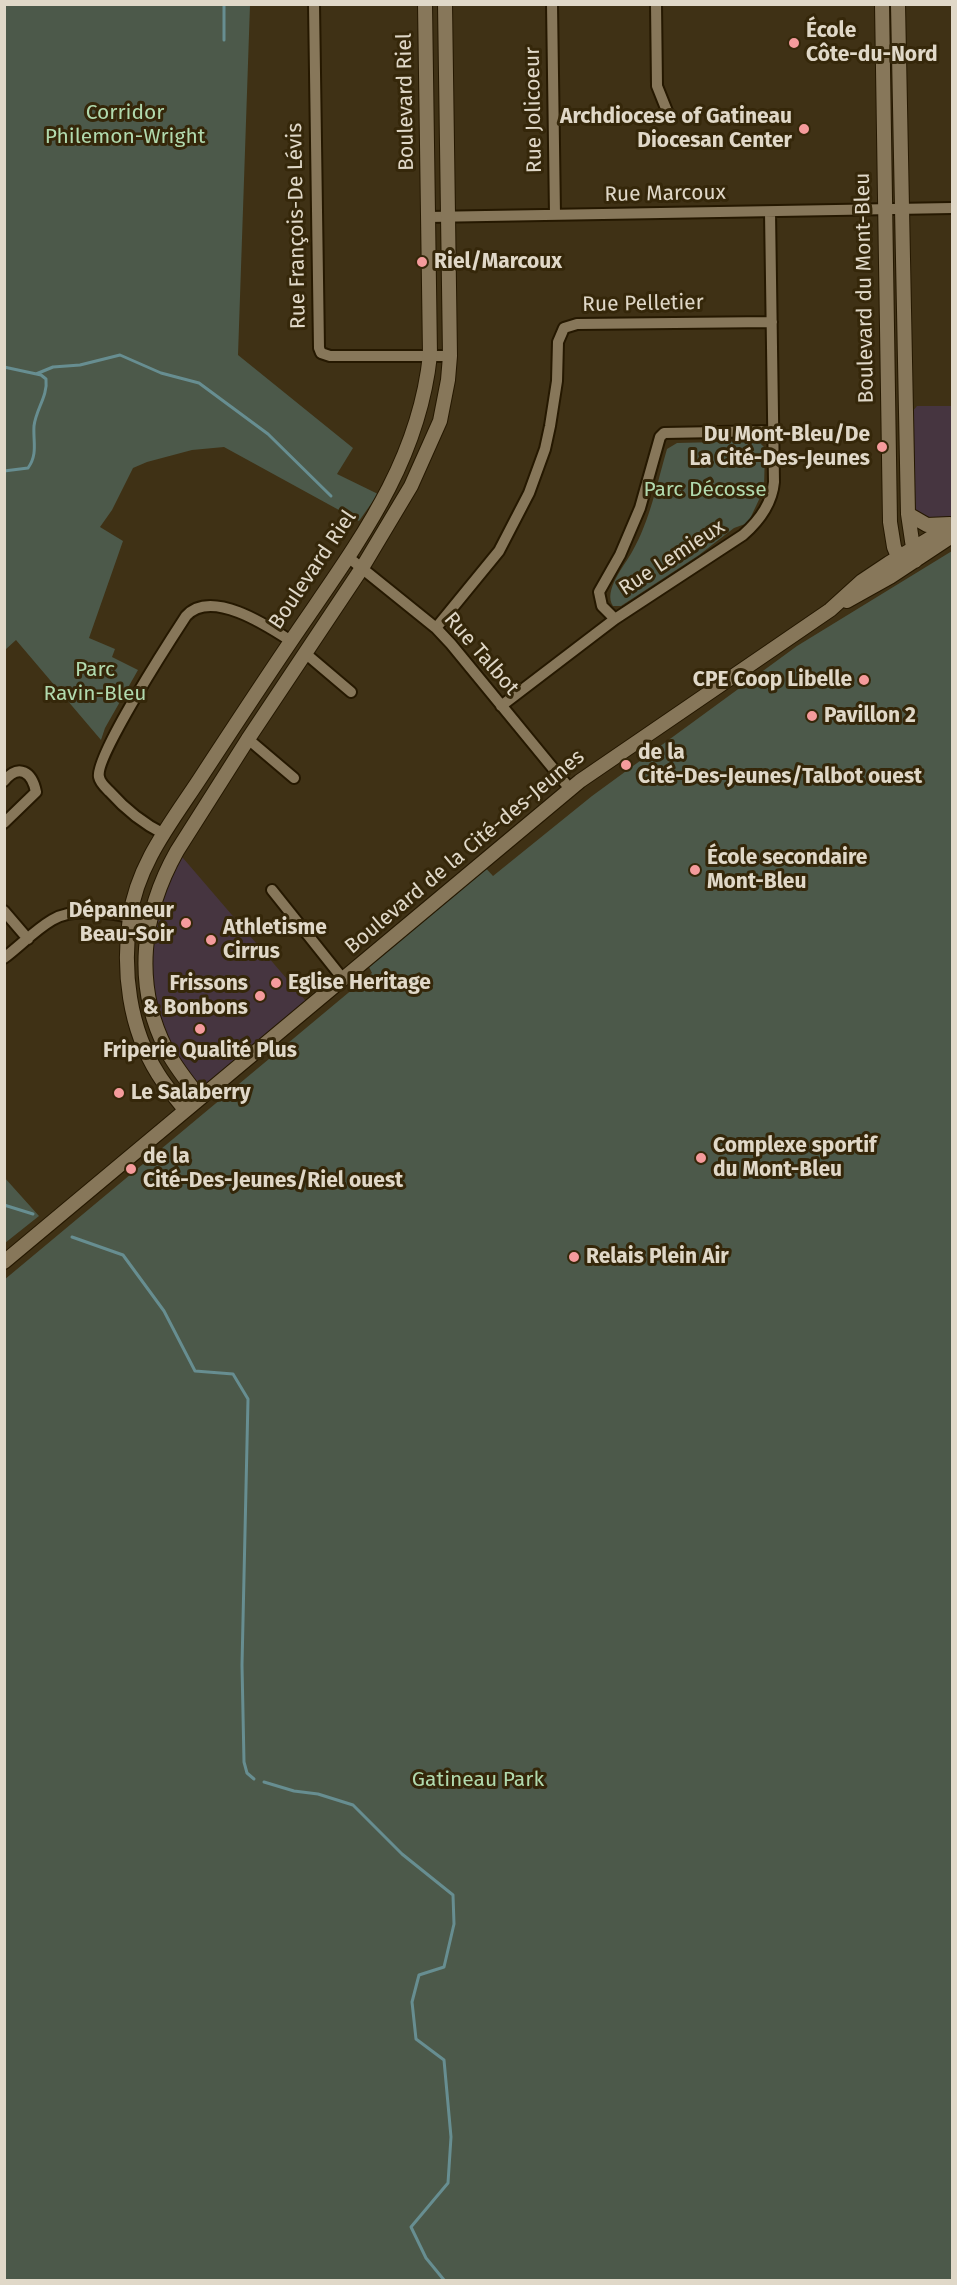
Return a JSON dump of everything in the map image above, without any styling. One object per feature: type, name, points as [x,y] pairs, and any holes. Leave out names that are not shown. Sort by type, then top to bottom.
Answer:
[{"type":"street","name":"Rue François-De Lévis","points":[[314,4],[319,348],[321,353],[330,356],[450,356]]},
{"type":"street","name":"Boulevard Riel","points":[[185,1110],[153,1066],[135,1020],[127,975],[126,952],[130,915],[143,874],[164,834],[348,557],[388,491],[410,442],[423,403],[430,355],[426,4]]},
{"type":"street","name":"Boulevard Riel","points":[[200,1098],[173,1061],[153,1019],[146,973],[148,923],[154,901],[170,863],[362,568],[411,486],[431,444],[445,399],[450,356],[445,4]]},
{"type":"street","name":"Rue Jolicoeur","points":[[552,4],[555,215]]},
{"type":"street","points":[[656,4],[657,86],[667,111]]},
{"type":"street","name":"Boulevard du Mont-Bleu","points":[[882,4],[890,522],[894,547],[907,559]]},
{"type":"street","name":"Boulevard du Mont-Bleu","points":[[898,4],[907,559]]},
{"type":"street","name":"Rue Marcoux","points":[[428,217],[952,208]]},
{"type":"street","name":"Rue Lemieux","points":[[501,706],[615,619],[743,535],[756,523],[769,503],[773,488],[770,212]]},
{"type":"street","name":"Rue Pelletier","points":[[436,628],[499,551],[529,493],[550,426],[558,342],[564,328],[578,324],[772,322]]},
{"type":"street","points":[[615,619],[602,606],[599,592],[620,555],[640,508],[660,437],[664,433],[773,431]]},
{"type":"street","points":[[908,514],[927,525],[952,525]]},
{"type":"street","name":"Boulevard de la Cité-des-Jeunes","points":[[4,1262],[570,789],[830,610],[863,594],[952,525]]},
{"type":"street","name":"Boulevard de la Cité-des-Jeunes","points":[[907,559],[952,536]]},
{"type":"street","name":"Rue Talbot","points":[[348,557],[436,628],[570,789]]},
{"type":"street","points":[[164,834],[134,817],[125,809],[102,783],[99,772],[101,763],[143,684],[186,616],[194,610],[206,607],[241,613],[291,641]]},
{"type":"street","points":[[305,653],[351,692]]},
{"type":"street","points":[[248,740],[294,778]]},
{"type":"street","points":[[4,782],[13,773],[22,771],[30,776],[36,792],[4,823]]},
{"type":"street","points":[[272,890],[343,979]]},
{"type":"street","points":[[4,910],[28,939]]},
{"type":"street","points":[[4,958],[52,920],[62,915],[72,913],[130,915],[148,923]]},
{"type":"shaded area","points":[[917,406],[952,406],[952,524],[915,520],[906,419]]},
{"type":"shaded area","points":[[177,851],[311,1007],[200,1098],[166,1049],[145,958]]},
{"type":"green space","name":"Corridor Philemon-Wright","points":[[5,5],[250,5],[238,355],[353,448],[337,474],[378,494],[359,521],[224,447],[192,450],[133,468],[112,510],[100,527],[123,541],[89,638],[115,649],[112,657],[138,670],[105,728],[101,740],[16,640],[5,650]]},
{"type":"green space","name":"Parc Décosse","points":[[758,441],[765,448],[764,489],[748,523],[734,528],[699,555],[621,606],[613,606],[611,593],[613,586],[644,528],[667,449],[677,443]]},
{"type":"green space","name":"Gatineau Park","points":[[952,551],[952,2280],[5,2280],[4,1280],[372,973],[366,961],[482,864],[493,876],[592,796],[797,646]]},
{"type":"green space","points":[[4,1177],[39,1216],[5,1243],[4,1243]]},
{"type":"waterway","points":[[224,4],[224,40]]},
{"type":"waterway","points":[[36,374],[53,367],[80,365],[120,355],[161,373],[199,383],[268,434],[331,496]]},
{"type":"waterway","points":[[4,367],[41,375],[46,379],[44,397],[35,420],[34,453],[31,463],[28,468],[4,471]]},
{"type":"waterway","points":[[4,1205],[33,1214]]},
{"type":"waterway","points":[[72,1237],[123,1255],[164,1311],[195,1371],[233,1374],[248,1399],[242,1665],[244,1762],[247,1773],[254,1779]]},
{"type":"waterway","points":[[264,1782],[294,1791],[318,1794],[353,1805],[402,1854],[453,1895],[454,1924],[444,1967],[419,1975],[412,2002],[416,2039],[444,2060],[451,2137],[448,2183],[411,2227],[426,2258],[444,2280]]},
{"type":"place","name":"École Côte-du-Nord","points":[[794,43]]},
{"type":"place","name":"Archdiocese of Gatineau Diocesan Center","points":[[804,129]]},
{"type":"place","name":"Riel/Marcoux","points":[[422,262]]},
{"type":"place","name":"Du Mont-Bleu/De La Cité-Des-Jeunes","points":[[882,447]]},
{"type":"place","name":"CPE Coop Libelle","points":[[864,680]]},
{"type":"place","name":"Pavillon 2","points":[[812,716]]},
{"type":"place","name":"de la Cité-Des-Jeunes/Talbot ouest","points":[[626,765]]},
{"type":"place","name":"École secondaire Mont-Bleu","points":[[695,870]]},
{"type":"place","name":"Dépanneur Beau-Soir","points":[[186,923]]},
{"type":"place","name":"Athletisme Cirrus","points":[[211,940]]},
{"type":"place","name":"Eglise Heritage","points":[[276,983]]},
{"type":"place","name":"Frissons & Bonbons","points":[[260,996]]},
{"type":"place","name":"Friperie Qualité Plus","points":[[200,1029]]},
{"type":"place","name":"Le Salaberry","points":[[119,1093]]},
{"type":"place","name":"Complexe sportif du Mont-Bleu","points":[[701,1158]]},
{"type":"place","name":"de la Cité-Des-Jeunes/Riel ouest","points":[[131,1169]]},
{"type":"place","name":"Relais Plein Air","points":[[574,1257]]},
{"type":"park label","name":"Parc Ravin-Bleu","points":[[95,682]]}]
